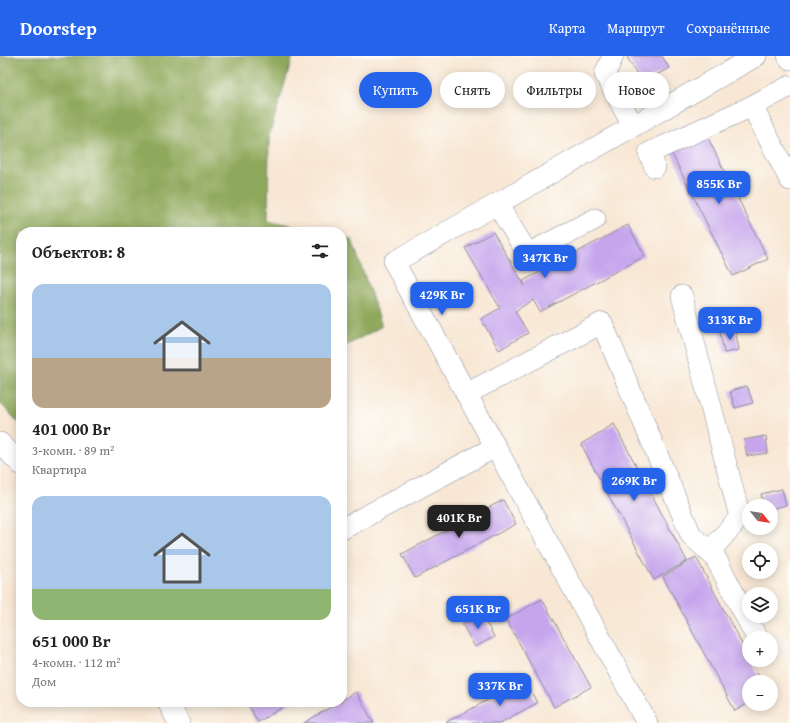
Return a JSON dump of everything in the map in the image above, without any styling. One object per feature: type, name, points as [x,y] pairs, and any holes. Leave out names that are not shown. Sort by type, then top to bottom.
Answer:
[{"type":"street","points":[[613,56],[605,74],[633,126]]},
{"type":"street","points":[[647,723],[394,262],[756,56]]},
{"type":"street","points":[[788,56],[790,60]]},
{"type":"street","points":[[655,167],[649,153],[752,106],[790,86]]},
{"type":"street","points":[[752,106],[790,180]]},
{"type":"street","points":[[497,204],[528,254],[595,219]]},
{"type":"street","points":[[682,296],[740,517],[709,552]]},
{"type":"street","points":[[466,394],[602,323],[692,535],[715,558],[753,631]]},
{"type":"street","points":[[0,443],[16,459]]},
{"type":"street","points":[[347,526],[495,447]]},
{"type":"street","points":[[171,707],[179,723]]},
{"type":"green space","points":[[0,56],[293,56],[269,136],[268,220],[298,227],[16,227],[16,420],[0,403]]},
{"type":"green space","points":[[347,238],[352,240],[382,326],[347,345]]},
{"type":"building","points":[[662,56],[669,68],[662,72],[636,72],[627,57]]},
{"type":"building","points":[[706,134],[768,259],[733,276],[671,152]]},
{"type":"building","points":[[628,225],[645,256],[540,312],[533,300],[515,311],[528,333],[499,350],[481,319],[500,308],[465,248],[493,232],[525,286],[523,281]]},
{"type":"building","points":[[735,329],[739,350],[724,353],[720,332]]},
{"type":"building","points":[[747,386],[753,403],[735,408],[730,391]]},
{"type":"building","points":[[614,424],[687,561],[654,580],[581,444]]},
{"type":"building","points":[[766,436],[768,453],[747,456],[744,440]]},
{"type":"building","points":[[782,489],[786,505],[778,507],[778,499],[762,499],[761,494]]},
{"type":"building","points":[[503,500],[516,524],[415,578],[402,554]]},
{"type":"building","points":[[696,557],[742,645],[742,667],[754,667],[758,675],[742,675],[742,707],[735,711],[663,577]]},
{"type":"building","points":[[542,599],[591,687],[554,707],[506,619]]},
{"type":"building","points":[[481,613],[494,637],[475,647],[462,624]]},
{"type":"building","points":[[525,680],[537,703],[500,723],[445,723]]},
{"type":"building","points":[[356,692],[374,723],[304,723],[331,707],[347,707],[347,697]]},
{"type":"building","points":[[249,707],[284,707],[258,722]]}]
